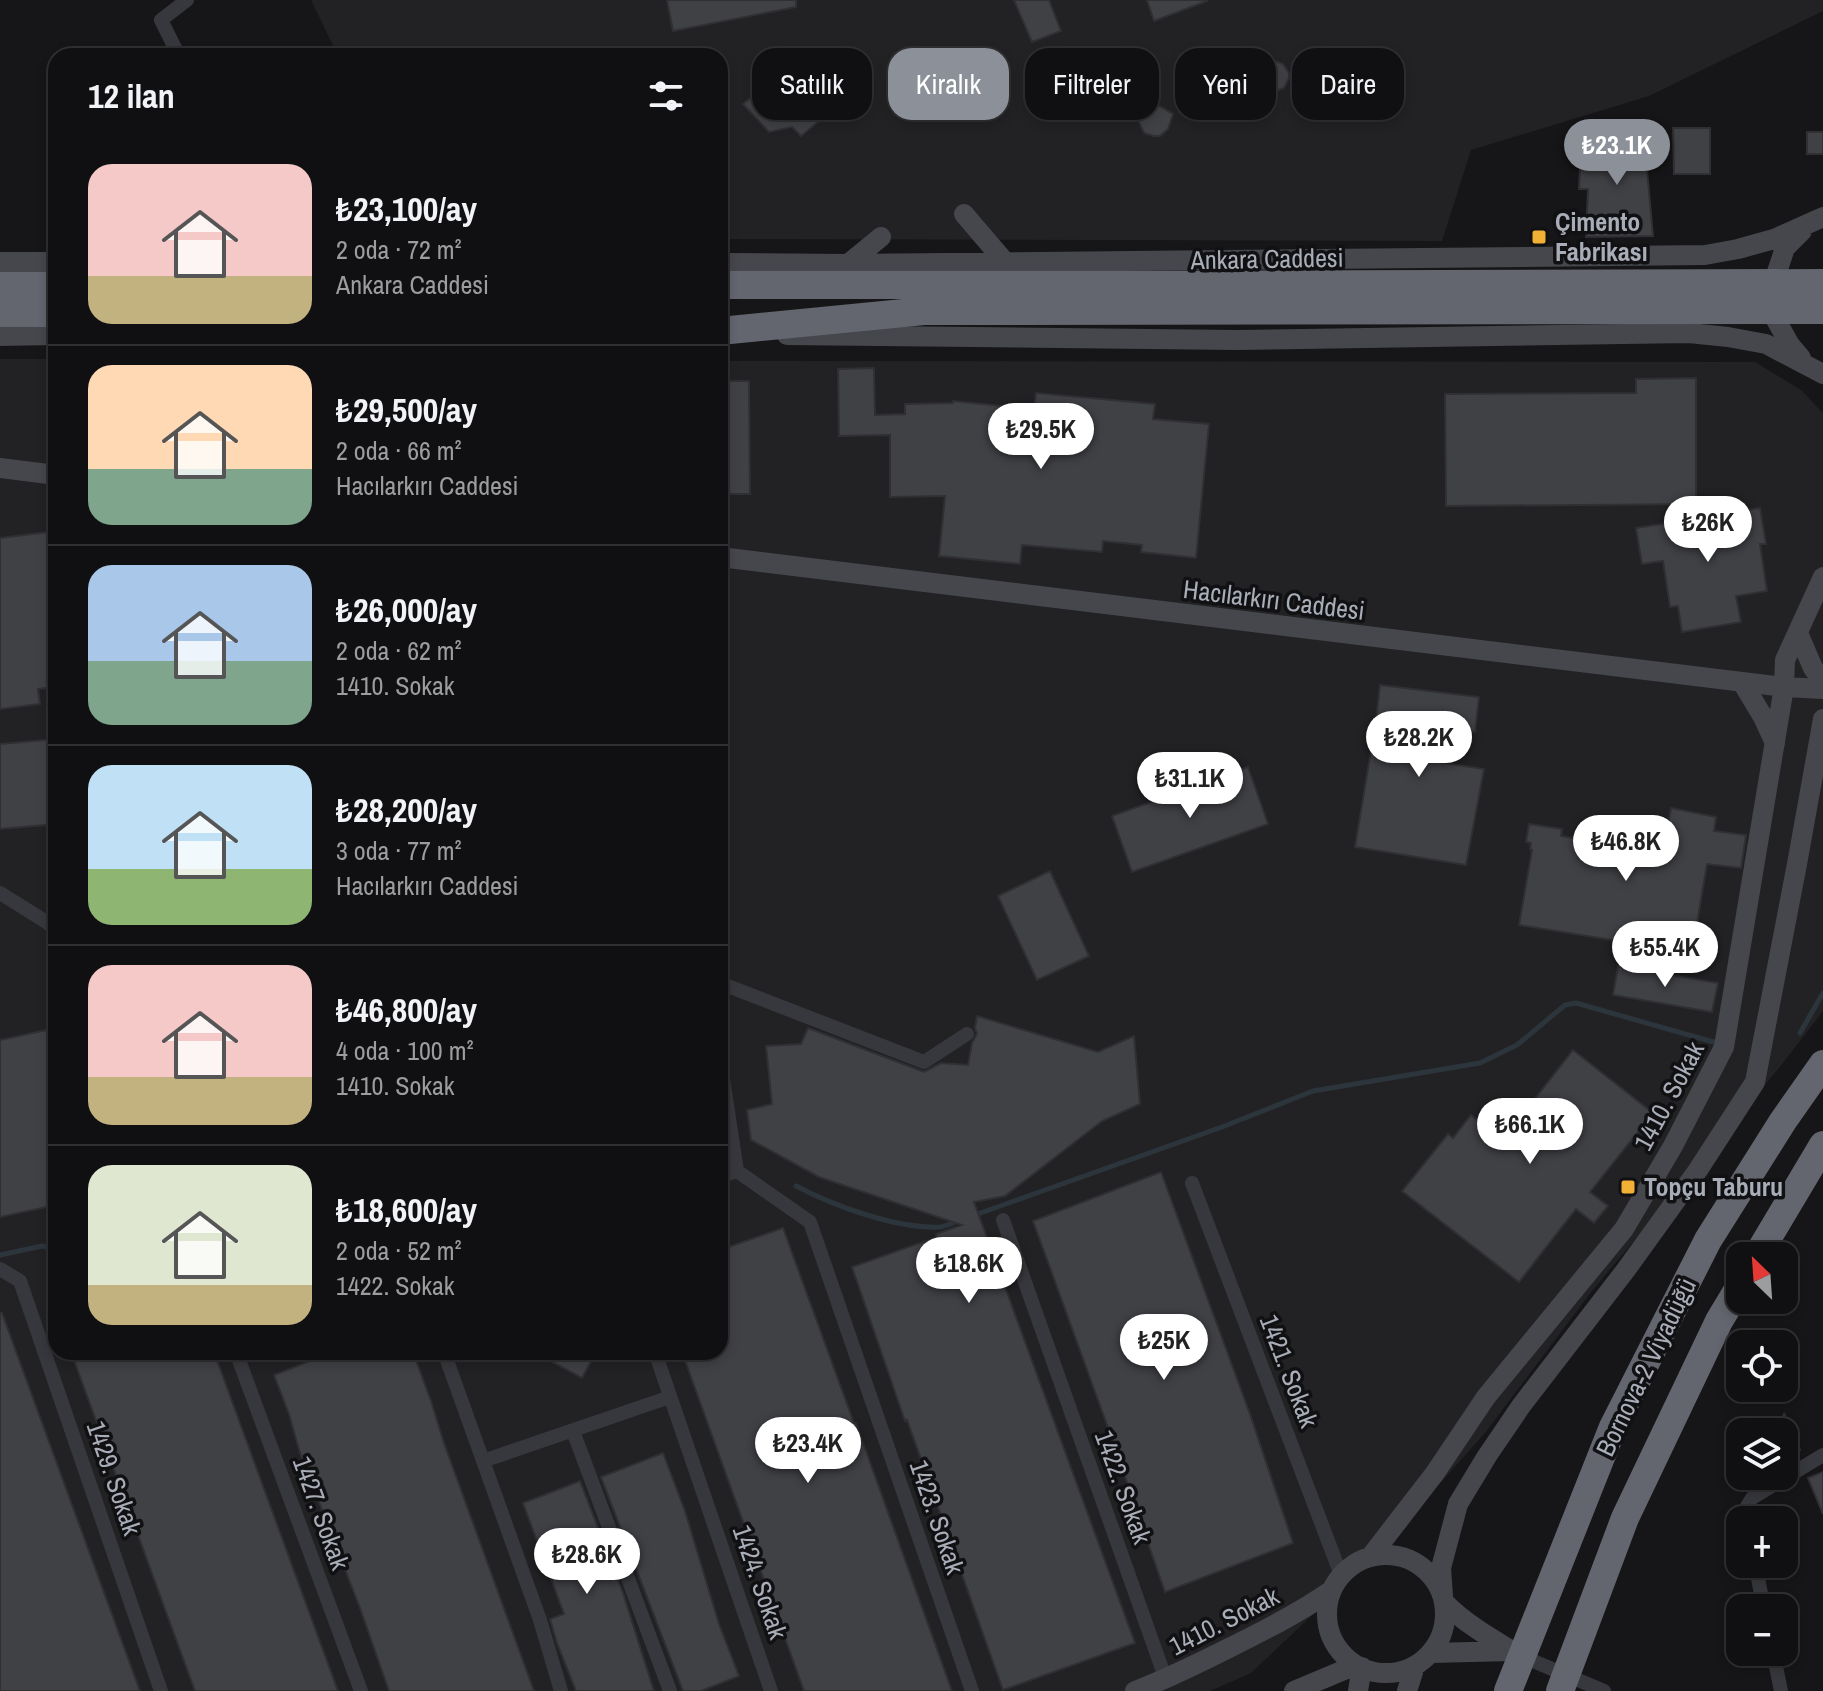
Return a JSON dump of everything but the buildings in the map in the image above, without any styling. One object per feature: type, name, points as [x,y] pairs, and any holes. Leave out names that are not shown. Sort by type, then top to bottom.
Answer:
[{"type":"highway","name":"Ankara Caddesi","points":[[728,285],[1823,283]]},
{"type":"highway","points":[[0,286],[48,286]]},
{"type":"highway","name":"Ankara Caddesi","points":[[728,312],[1823,310]]},
{"type":"highway","points":[[728,332],[924,311]]},
{"type":"highway","points":[[0,313],[48,313]]},
{"type":"highway","name":"Bornova-2 Viyadüğü","points":[[1508,1691],[1613,1427],[1708,1240],[1823,1064]]},
{"type":"highway","points":[[1765,1242],[1823,1145]]},
{"type":"highway","name":"Bornova-2 Viyadüğü","points":[[1560,1691],[1625,1518],[1726,1309]]},
{"type":"street","points":[[175,48],[161,20],[187,0]]},
{"type":"street","points":[[964,214],[1005,262]]},
{"type":"street","name":"Ankara Caddesi","points":[[728,263],[1705,255],[1774,239],[1816,220]]},
{"type":"street","name":"Ankara Caddesi","points":[[1815,369],[1790,345],[1775,318],[1775,278],[1785,248],[1816,220]]},
{"type":"street","points":[[848,264],[881,237]]},
{"type":"street","points":[[0,262],[48,262]]},
{"type":"street","points":[[728,333],[1237,340],[1689,333],[1766,344],[1815,369],[1823,382]]},
{"type":"street","points":[[0,336],[48,335]]},
{"type":"street","points":[[0,468],[48,474]]},
{"type":"street","name":"Hacılarkırı Caddesi","points":[[728,558],[1742,682],[1823,689]]},
{"type":"street","name":"1410. Sokak","points":[[1371,1556],[1435,1473],[1486,1397],[1624,1229],[1673,1146],[1724,1047],[1784,687],[1785,660],[1823,577]]},
{"type":"street","points":[[1798,633],[1813,668],[1823,682]]},
{"type":"street","points":[[1742,682],[1775,743]]},
{"type":"street","points":[[1407,1691],[1423,1659],[1442,1635],[1446,1616],[1441,1568],[1458,1504],[1521,1406],[1698,1170],[1755,1082],[1823,719]]},
{"type":"street","points":[[0,893],[48,923]]},
{"type":"street","points":[[728,986],[924,1062],[967,1034]]},
{"type":"street","points":[[728,1112],[737,1171],[728,1174]]},
{"type":"street","name":"1423. Sokak","points":[[737,1171],[810,1222],[972,1691]]},
{"type":"street","name":"1421. Sokak","points":[[1192,1183],[1336,1583]]},
{"type":"street","name":"1422. Sokak","points":[[1003,1220],[1166,1680]]},
{"type":"street","name":"1429. Sokak","points":[[0,1269],[20,1281],[161,1691]]},
{"type":"street","name":"1427. Sokak","points":[[239,1360],[361,1691]]},
{"type":"street","points":[[447,1360],[540,1620],[561,1691]]},
{"type":"street","name":"1424. Sokak","points":[[658,1360],[771,1691]]},
{"type":"street","points":[[483,1461],[670,1397]]},
{"type":"street","points":[[573,1431],[670,1691]]},
{"type":"street","points":[[1747,1506],[1752,1498],[1823,1455]]},
{"type":"street","points":[[1512,1651],[1423,1659],[1396,1672],[1376,1672],[1359,1666],[1343,1655],[1333,1641],[1327,1607],[1336,1583],[1355,1564],[1371,1556],[1407,1558],[1435,1579],[1452,1611],[1481,1631],[1512,1651],[1604,1691]]},
{"type":"street","name":"1410. Sokak","points":[[1135,1691],[1166,1680],[1293,1616],[1336,1583]]},
{"type":"street","points":[[1294,1691],[1359,1666]]},
{"type":"street","points":[[1358,1691],[1359,1666]]},
{"type":"street","points":[[1776,1666],[1781,1691]]},
{"type":"shaded area","points":[[311,0],[1823,0],[1823,11],[1649,96],[1471,150],[1442,241],[728,239],[728,48],[334,48]]},
{"type":"shaded area","points":[[0,359],[48,359],[48,1360],[728,1360],[728,361],[1755,362],[1801,390],[1823,413],[1823,1011],[1592,1291],[1485,1433],[1374,1557],[1251,1673],[1210,1691],[0,1691]]},
{"type":"waterway","points":[[1800,1033],[1823,993]]},
{"type":"waterway","points":[[975,1215],[1222,1127],[1313,1091],[1480,1063],[1517,1045],[1565,1005],[1576,1003],[1717,1043]]},
{"type":"waterway","points":[[796,1186],[828,1201],[886,1220],[923,1227],[940,1227],[958,1221]]},
{"type":"waterway","points":[[0,1255],[48,1247]]},
{"type":"place","name":"Çimento Fabrikası","points":[[1539,237]]},
{"type":"place","name":"Topçu Taburu","points":[[1628,1187]]}]
